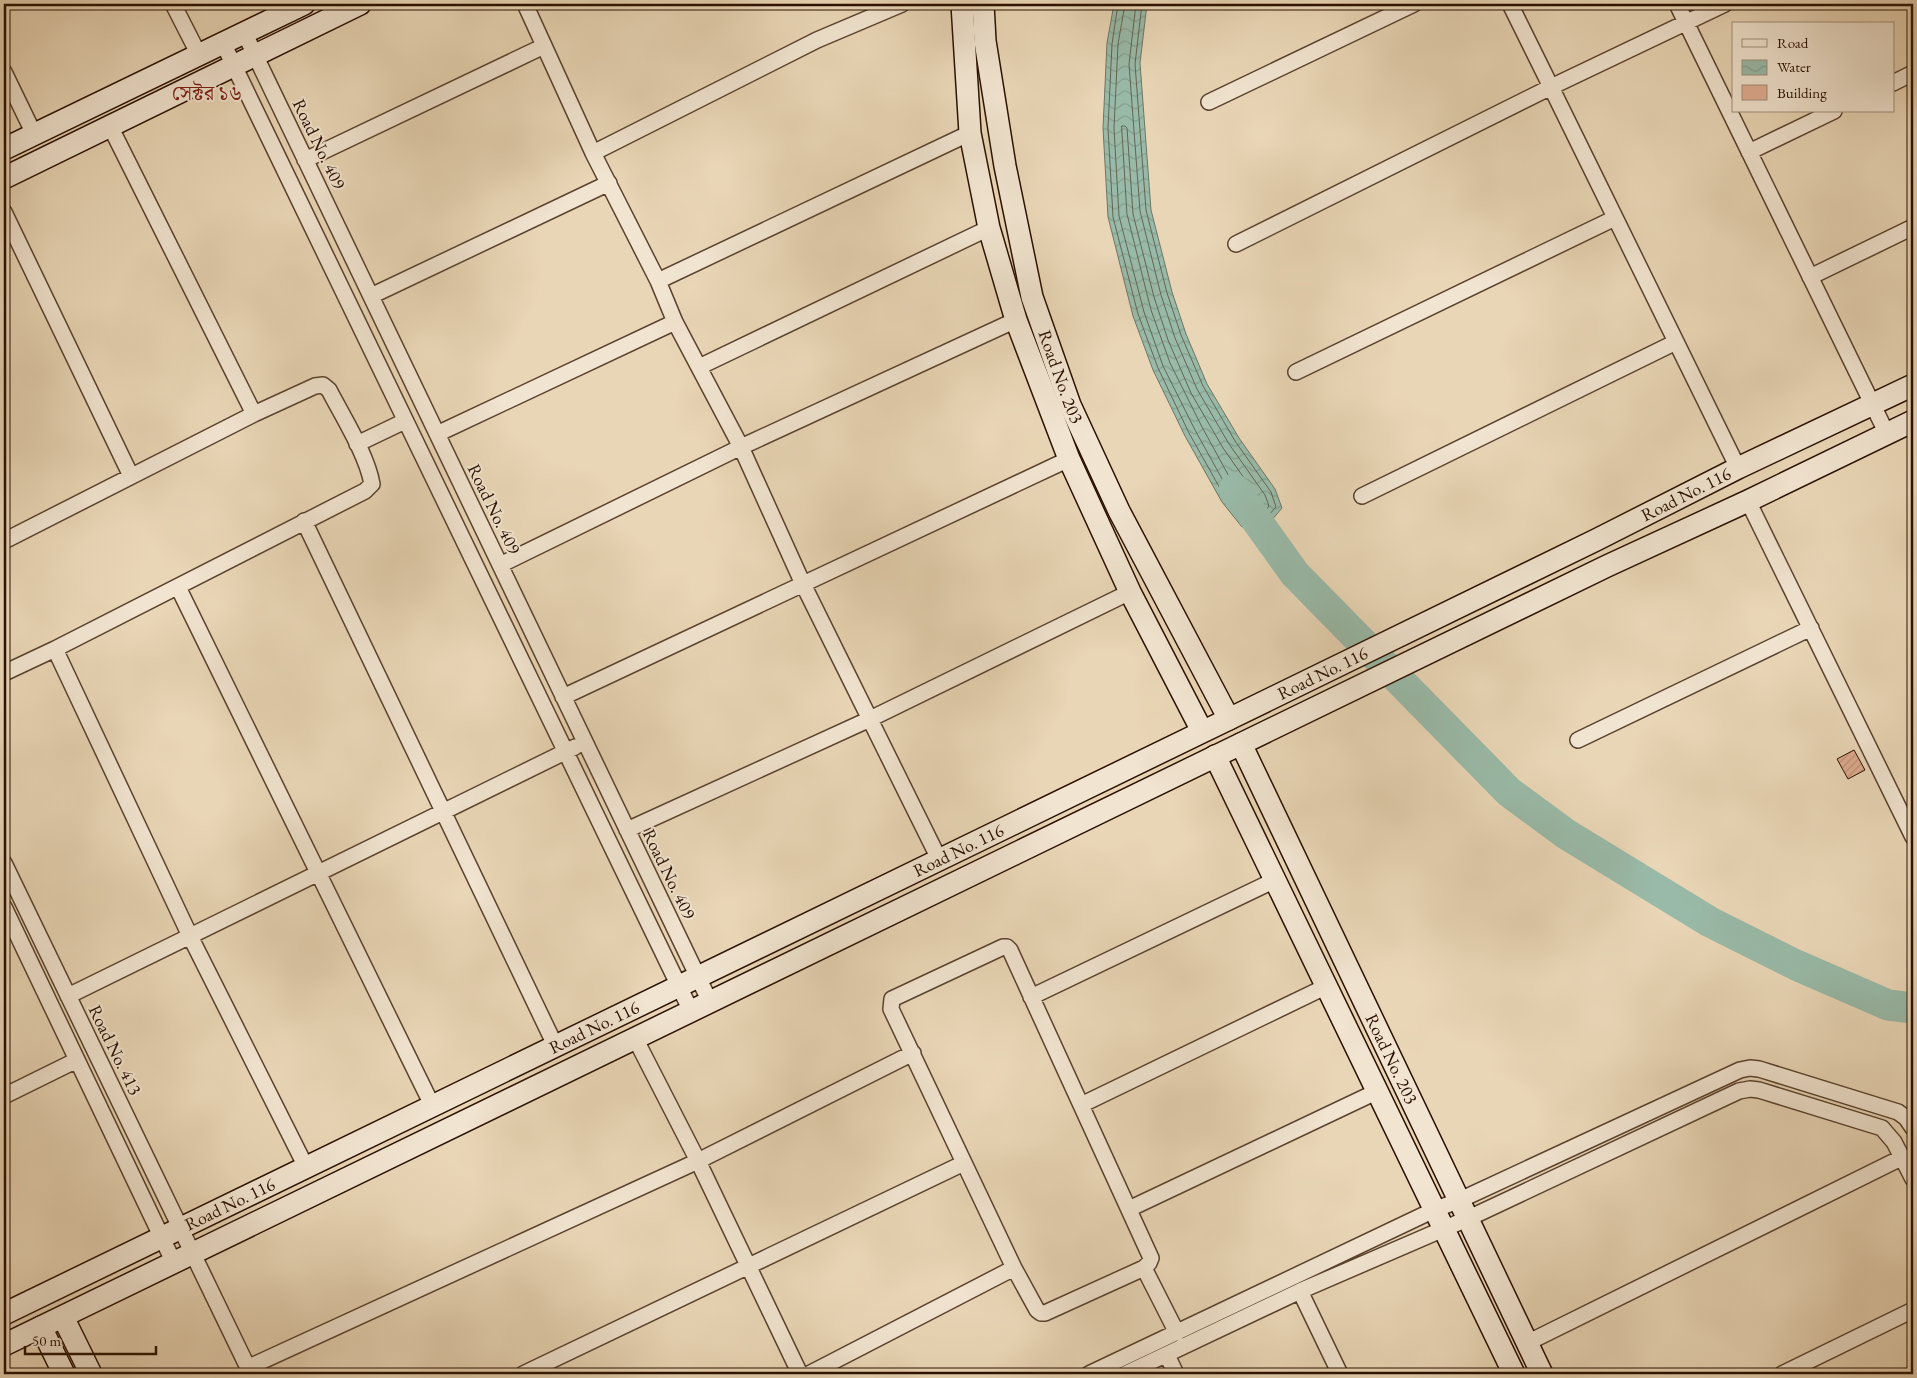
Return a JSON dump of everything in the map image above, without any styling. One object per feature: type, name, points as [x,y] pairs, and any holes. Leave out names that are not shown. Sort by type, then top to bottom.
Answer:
[{"type":"street","points":[[173,4],[198,55]]},
{"type":"street","points":[[4,149],[304,4]]},
{"type":"street","points":[[4,178],[360,4]]},
{"type":"street","points":[[525,4],[593,153],[658,281],[675,322],[742,447],[803,584],[939,859]]},
{"type":"street","points":[[593,153],[817,40],[902,4]]},
{"type":"street","points":[[962,4],[970,133],[989,228],[1016,320],[1069,459],[1130,592],[1202,731]]},
{"type":"street","name":"Road No. 203","points":[[983,4],[985,41],[1005,166],[1032,298],[1070,405],[1119,511],[1229,719]]},
{"type":"street","points":[[1209,102],[1414,4]]},
{"type":"street","points":[[1510,4],[1738,468]]},
{"type":"street","points":[[1677,4],[1887,434]]},
{"type":"street","points":[[1236,244],[1551,87],[1725,4]]},
{"type":"street","name":"Road No. 409","points":[[244,32],[627,830],[688,981],[701,1007]]},
{"type":"street","name":"Road No. 409","points":[[223,43],[566,752],[701,1007]]},
{"type":"street","points":[[305,160],[544,46]]},
{"type":"street","points":[[4,72],[34,134]]},
{"type":"street","points":[[1894,82],[1913,73]]},
{"type":"street","points":[[1749,152],[1832,112]]},
{"type":"street","points":[[110,126],[254,414]]},
{"type":"street","points":[[658,281],[970,133]]},
{"type":"street","points":[[371,296],[609,183]]},
{"type":"street","points":[[4,212],[131,476]]},
{"type":"street","points":[[1296,372],[1615,218]]},
{"type":"street","points":[[1810,277],[1913,227]]},
{"type":"street","points":[[699,367],[989,228]]},
{"type":"street","points":[[500,565],[742,447],[1016,320]]},
{"type":"street","points":[[437,434],[675,322]]},
{"type":"street","points":[[1362,496],[1676,342]]},
{"type":"street","points":[[4,541],[254,414],[315,386],[323,385],[329,390],[371,476],[372,484],[364,491],[178,587],[4,673]]},
{"type":"street","name":"Road No. 116","points":[[4,1314],[1428,622],[1738,468],[1913,385]]},
{"type":"street","points":[[357,444],[405,420]]},
{"type":"street","name":"Road No. 116","points":[[4,1346],[1449,642],[1607,566],[1748,502],[1913,421]]},
{"type":"street","points":[[563,697],[1069,459]]},
{"type":"street","points":[[1748,502],[1913,837]]},
{"type":"street","points":[[304,521],[556,1046]]},
{"type":"street","points":[[178,587],[432,1105]]},
{"type":"street","points":[[627,830],[870,719],[1130,592]]},
{"type":"street","points":[[1578,740],[1811,628]]},
{"type":"street","points":[[55,649],[190,936],[306,1167]]},
{"type":"street","points":[[68,996],[585,742]]},
{"type":"street","name":"Road No. 203","points":[[1241,744],[1542,1374]]},
{"type":"street","name":"Road No. 203","points":[[1215,756],[1514,1374]]},
{"type":"street","name":"Road No. 413","points":[[4,863],[68,996],[170,1233],[183,1258]]},
{"type":"street","points":[[1032,997],[1275,880]]},
{"type":"street","name":"Road No. 413","points":[[4,907],[77,1060],[183,1258]]},
{"type":"street","points":[[1007,946],[1032,997],[1151,1258],[1144,1268],[1046,1313],[1041,1313],[1037,1310],[1014,1268],[891,1009],[892,999],[1007,946]]},
{"type":"street","points":[[1081,1105],[1327,986]]},
{"type":"street","points":[[635,1038],[698,1161],[800,1374]]},
{"type":"street","points":[[183,1258],[249,1371],[698,1161],[913,1053]]},
{"type":"street","points":[[4,1096],[77,1060]]},
{"type":"street","points":[[1464,1209],[1740,1070],[1750,1068],[1898,1112],[1906,1118],[1913,1128]]},
{"type":"street","points":[[1089,1374],[1176,1333],[1438,1219],[1750,1088],[1882,1128],[1889,1134],[1913,1179]]},
{"type":"street","points":[[1129,1208],[1378,1091]]},
{"type":"street","points":[[1528,1343],[1903,1158]]},
{"type":"street","points":[[523,1374],[964,1163]]},
{"type":"street","points":[[1126,1374],[1300,1291],[1438,1219]]},
{"type":"street","points":[[809,1374],[1014,1268]]},
{"type":"street","points":[[1144,1268],[1176,1333]]},
{"type":"street","points":[[1300,1291],[1340,1374]]},
{"type":"street","points":[[1782,1374],[1913,1310]]},
{"type":"street","points":[[63,1317],[91,1374]]},
{"type":"street","points":[[41,1327],[64,1374]]},
{"type":"street","points":[[1167,1354],[1176,1374]]},
{"type":"water","points":[[1114,4],[1147,4],[1140,63],[1151,210],[1172,292],[1186,334],[1207,384],[1239,438],[1275,489],[1282,508],[1271,521],[1242,527],[1222,502],[1185,436],[1153,370],[1133,316],[1108,217],[1103,128],[1107,43]]},
{"type":"building","points":[[1854,750],[1865,770],[1848,779],[1837,759]]},
{"type":"waterway","points":[[1234,489],[1295,574],[1509,792],[1566,834],[1710,922],[1796,965],[1888,1005],[1913,1008]]},
{"type":"district","name":"সেক্টর ১৬","points":[[207,93]]}]
